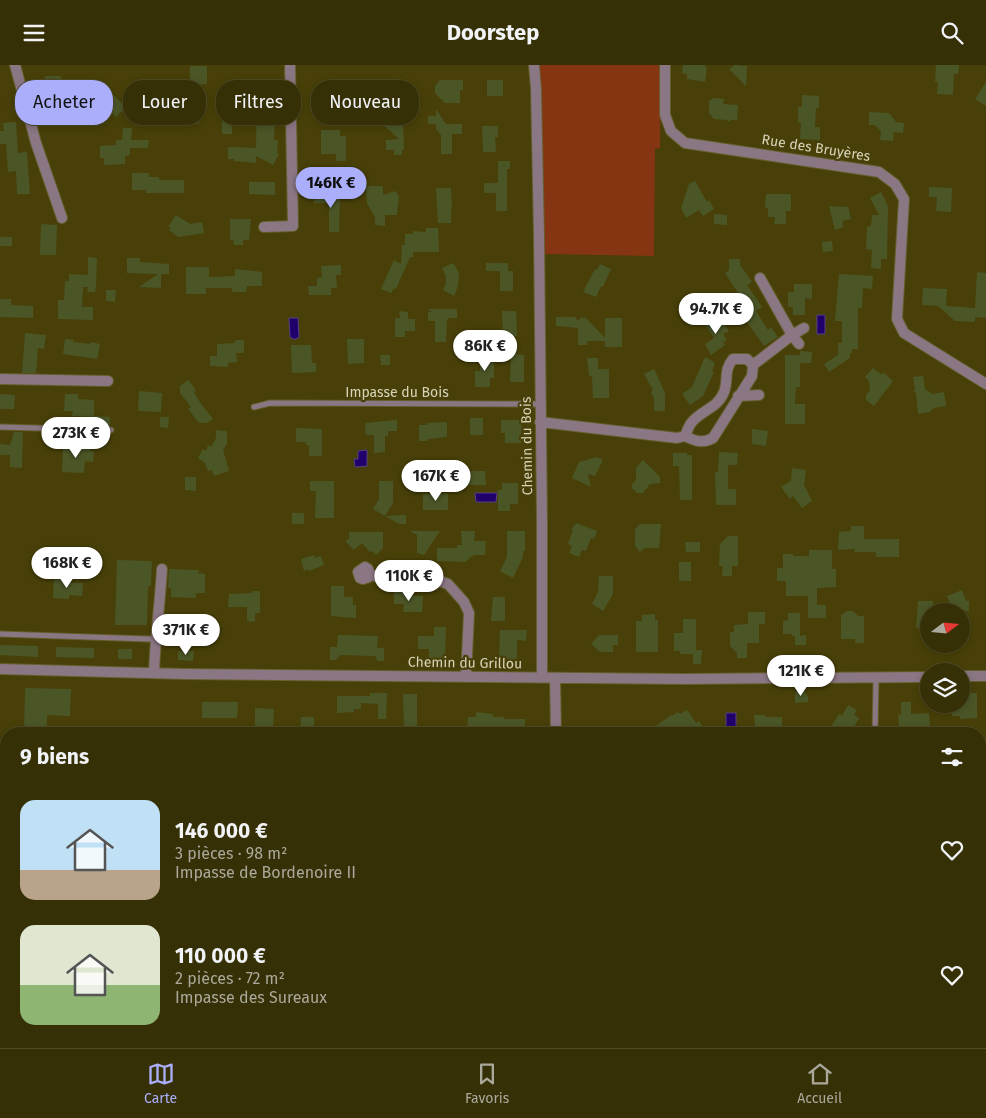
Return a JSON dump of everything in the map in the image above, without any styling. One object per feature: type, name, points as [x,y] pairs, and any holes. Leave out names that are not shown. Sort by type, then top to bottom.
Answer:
[{"type":"street","points":[[15,65],[36,143],[62,218]]},
{"type":"street","points":[[264,227],[292,226],[290,65]]},
{"type":"street","name":"Chemin du Bois","points":[[534,65],[539,226],[542,677]]},
{"type":"street","name":"Rue des Bruyères","points":[[665,65],[665,115],[671,131],[685,143],[879,172],[895,184],[904,199],[897,319],[904,333],[986,384]]},
{"type":"street","points":[[760,278],[799,344]]},
{"type":"street","points":[[540,422],[677,438],[685,436],[695,441],[706,442],[713,438],[752,376],[753,365],[804,328]]},
{"type":"street","points":[[685,436],[691,423],[717,403],[724,392],[728,364],[734,359],[747,359],[753,365]]},
{"type":"street","points":[[0,379],[108,381]]},
{"type":"street","points":[[738,396],[758,395]]},
{"type":"street","points":[[154,673],[155,639],[159,618],[162,569]]},
{"type":"street","points":[[370,574],[379,579],[437,580],[448,584],[464,602],[469,613],[466,677]]},
{"type":"street","name":"Chemin du Grillou","points":[[0,669],[154,673],[555,678],[920,677]]},
{"type":"street","points":[[970,676],[986,676]]},
{"type":"street","points":[[555,678],[556,727]]},
{"type":"lane","name":"Impasse du Bois","points":[[254,407],[270,403],[540,404]]},
{"type":"lane","points":[[0,427],[112,430]]},
{"type":"lane","points":[[0,634],[208,641]]},
{"type":"lane","points":[[875,727],[876,677]]},
{"type":"shaded area","points":[[538,65],[660,65],[660,148],[655,149],[654,256],[544,254]]},
{"type":"shaded area","points":[[817,315],[825,315],[825,334],[817,334]]},
{"type":"shaded area","points":[[289,318],[298,318],[299,337],[296,339],[290,337]]},
{"type":"shaded area","points":[[367,450],[367,466],[355,467],[354,459],[358,459],[358,451]]},
{"type":"shaded area","points":[[475,493],[497,493],[496,502],[476,502]]},
{"type":"shaded area","points":[[726,713],[736,713],[736,727],[726,727]]},
{"type":"building","points":[[683,65],[705,65],[707,67],[705,82],[687,79],[687,74],[682,73]]},
{"type":"building","points":[[735,65],[747,66],[746,86],[729,69]]},
{"type":"building","points":[[936,65],[959,65],[958,74],[954,74],[953,95],[937,94],[938,82],[935,82]]},
{"type":"building","points":[[190,66],[207,66],[207,84],[206,80],[190,80]]},
{"type":"building","points":[[45,76],[61,76],[61,80],[45,80]]},
{"type":"building","points":[[440,80],[463,80],[463,90],[460,90],[460,103],[445,103],[435,93],[435,86]]},
{"type":"building","points":[[487,80],[503,80],[503,96],[487,96]]},
{"type":"building","points":[[986,82],[986,106],[975,99]]},
{"type":"building","points":[[113,95],[123,104],[123,110],[116,117],[113,114]]},
{"type":"building","points":[[802,95],[819,96],[819,108],[816,108],[815,127],[820,127],[820,140],[800,139],[801,123],[798,122],[798,107],[802,107]]},
{"type":"building","points":[[713,98],[724,99],[723,104],[738,105],[737,120],[729,122],[727,120],[714,119],[709,113],[709,101]]},
{"type":"building","points":[[436,109],[446,124],[462,124],[462,134],[452,134],[452,154],[441,154],[441,135],[436,129],[436,124],[428,124],[428,116],[436,116]]},
{"type":"building","points":[[869,112],[889,113],[896,122],[904,123],[903,133],[894,132],[893,141],[880,140],[881,132],[875,125],[869,125]]},
{"type":"building","points":[[15,122],[18,153],[27,152],[30,194],[17,194],[16,171],[8,172],[6,144],[0,144],[0,131],[4,131],[3,123]]},
{"type":"building","points":[[222,125],[232,125],[232,134],[222,134]]},
{"type":"building","points":[[256,125],[275,125],[274,140],[278,140],[277,153],[279,154],[273,165],[256,156],[256,163],[228,159],[228,147],[256,148]]},
{"type":"building","points":[[383,125],[403,125],[404,150],[402,150],[402,155],[394,155],[394,150],[386,150],[386,140],[399,139]]},
{"type":"building","points":[[482,126],[498,126],[498,137],[495,137],[496,152],[483,152]]},
{"type":"building","points":[[123,128],[132,128],[131,140],[149,140],[148,148],[130,148],[130,155],[125,156],[125,164],[104,165],[104,158],[100,158],[100,146],[116,145],[116,140],[122,140]]},
{"type":"building","points":[[321,130],[340,130],[340,136],[346,136],[346,161],[336,161],[336,154],[321,154]]},
{"type":"building","points":[[498,161],[510,161],[510,169],[507,169],[507,211],[496,211],[496,193],[484,193],[484,183],[498,183]]},
{"type":"building","points":[[132,173],[149,173],[149,177],[159,177],[159,180],[184,180],[184,193],[146,193],[146,190],[132,190]]},
{"type":"building","points":[[695,181],[707,202],[709,200],[714,209],[703,216],[699,210],[686,218],[681,208],[689,184]]},
{"type":"building","points":[[249,182],[275,182],[275,195],[249,194]]},
{"type":"building","points":[[366,186],[383,186],[383,195],[395,191],[399,196],[397,215],[385,215],[385,226],[375,225],[375,217],[367,203]]},
{"type":"building","points":[[929,187],[952,188],[951,212],[936,211],[937,197],[929,197]]},
{"type":"building","points":[[436,188],[451,188],[451,223],[438,223]]},
{"type":"building","points":[[881,192],[888,206],[887,259],[881,259],[881,269],[871,268],[872,250],[866,249],[867,227],[871,226],[872,215],[879,215],[870,198]]},
{"type":"building","points":[[314,194],[340,194],[339,232],[329,232],[329,203],[314,203]]},
{"type":"building","points":[[766,194],[791,194],[791,211],[786,211],[786,224],[774,224],[775,217],[768,217],[768,208],[765,208]]},
{"type":"building","points":[[829,206],[848,207],[851,219],[842,221],[843,227],[835,230]]},
{"type":"building","points":[[714,214],[727,215],[727,225],[714,224]]},
{"type":"building","points":[[176,215],[190,224],[202,222],[204,233],[178,237],[168,227]]},
{"type":"building","points":[[230,219],[251,219],[249,240],[243,240],[243,245],[234,245],[233,240],[230,240]]},
{"type":"building","points":[[41,224],[57,225],[56,255],[40,255]]},
{"type":"building","points":[[426,228],[438,228],[439,252],[413,252],[413,257],[410,257],[396,289],[394,288],[391,293],[381,289],[394,260],[401,264],[402,245],[405,245],[405,234],[413,234],[413,231],[426,232]]},
{"type":"building","points":[[0,237],[12,237],[12,246],[0,246]]},
{"type":"building","points":[[832,241],[833,251],[823,252],[822,242]]},
{"type":"building","points":[[88,257],[97,258],[96,287],[95,292],[87,292],[88,287],[83,287],[82,307],[93,307],[93,320],[58,319],[58,300],[64,300],[65,281],[69,281],[69,274],[88,275]]},
{"type":"building","points":[[127,258],[140,258],[140,262],[169,264],[169,274],[161,274],[161,288],[139,287],[158,274],[127,273]]},
{"type":"building","points":[[729,259],[740,259],[740,265],[752,282],[747,285],[762,307],[756,311],[768,330],[771,327],[778,337],[764,346],[747,322],[726,325],[748,308],[725,273],[729,270]]},
{"type":"building","points":[[453,263],[459,273],[458,286],[454,296],[443,290],[446,284],[446,276],[442,268]]},
{"type":"building","points":[[486,263],[508,263],[508,271],[513,271],[513,291],[500,291],[500,271],[486,271]]},
{"type":"building","points":[[600,264],[611,269],[596,297],[583,292],[595,269],[597,270]]},
{"type":"building","points":[[341,265],[341,275],[336,275],[337,288],[331,288],[331,295],[309,295],[308,286],[317,286],[317,278],[322,277],[321,266]]},
{"type":"building","points":[[186,267],[209,267],[209,277],[235,276],[235,269],[262,272],[262,286],[247,286],[246,292],[232,292],[232,288],[206,288],[206,294],[186,294]]},
{"type":"building","points":[[977,272],[986,273],[986,318],[975,317],[975,322],[955,321],[938,306],[922,305],[923,288],[947,289],[946,306],[975,308]]},
{"type":"building","points":[[839,274],[873,276],[872,289],[863,288],[862,308],[858,308],[858,349],[852,349],[850,358],[829,372],[824,364],[838,355],[838,343],[842,343],[842,321],[835,321]]},
{"type":"building","points":[[794,284],[812,284],[812,299],[805,298],[805,315],[793,315],[793,307],[788,307],[788,292],[794,292]]},
{"type":"building","points":[[106,290],[116,290],[115,302],[106,301]]},
{"type":"building","points":[[0,299],[11,299],[11,305],[33,306],[33,318],[0,317]]},
{"type":"building","points":[[427,309],[457,309],[457,318],[448,318],[447,321],[446,342],[435,342],[435,321],[428,321],[428,312],[432,312]]},
{"type":"building","points":[[399,311],[408,312],[408,319],[415,319],[415,331],[405,331],[405,337],[395,337],[395,318],[400,318]]},
{"type":"building","points":[[502,311],[516,311],[517,336],[503,337]]},
{"type":"building","points":[[556,317],[575,317],[578,321],[585,317],[605,338],[605,318],[622,318],[622,347],[605,347],[605,341],[587,341],[587,345],[578,345],[578,328],[556,326]]},
{"type":"building","points":[[712,317],[715,323],[720,319],[729,331],[723,334],[727,340],[723,342],[725,345],[711,355],[705,344],[714,338],[704,323]]},
{"type":"building","points":[[25,333],[46,335],[44,349],[38,348],[36,373],[22,373]]},
{"type":"building","points":[[65,339],[74,340],[73,342],[100,344],[97,359],[63,354]]},
{"type":"building","points":[[347,339],[364,339],[364,363],[348,364]]},
{"type":"building","points":[[235,340],[244,340],[244,353],[236,353],[237,362],[228,363],[228,367],[210,366],[210,356],[217,356],[217,344],[235,343]]},
{"type":"building","points":[[291,345],[311,345],[312,363],[316,363],[316,372],[292,373]]},
{"type":"building","points":[[800,351],[812,352],[811,363],[800,363],[800,387],[796,387],[795,404],[805,404],[805,424],[785,424],[785,355],[800,355]]},
{"type":"building","points":[[511,354],[524,355],[524,382],[510,382]]},
{"type":"building","points":[[380,355],[390,355],[390,365],[381,365]]},
{"type":"building","points":[[480,357],[494,357],[494,378],[490,378],[490,387],[475,387],[475,371],[480,371]]},
{"type":"building","points":[[705,357],[715,363],[712,371],[714,372],[703,396],[690,405],[682,394],[692,387]]},
{"type":"building","points":[[587,358],[598,358],[598,369],[609,369],[609,398],[593,398],[592,376],[589,376]]},
{"type":"building","points":[[873,368],[882,375],[883,372],[893,381],[874,406],[866,400],[866,395],[870,390],[869,381],[865,377]]},
{"type":"building","points":[[654,369],[665,393],[665,411],[654,411],[654,398],[651,392],[653,390],[644,374]]},
{"type":"building","points":[[923,376],[925,389],[932,394],[944,392],[946,406],[933,408],[930,412],[918,414],[916,393],[913,391],[915,389],[913,377]]},
{"type":"building","points":[[188,380],[196,390],[194,392],[199,401],[213,419],[207,423],[199,423],[188,409],[191,407],[180,393],[180,386]]},
{"type":"building","points":[[139,391],[162,393],[161,412],[138,411]]},
{"type":"building","points":[[0,394],[15,395],[14,409],[0,409]]},
{"type":"building","points":[[65,394],[78,394],[78,399],[94,400],[94,417],[72,416],[73,411],[64,411]]},
{"type":"building","points":[[94,416],[110,417],[110,426],[94,425]]},
{"type":"building","points":[[160,417],[169,417],[168,428],[160,427]]},
{"type":"building","points":[[470,418],[483,418],[483,435],[470,435]]},
{"type":"building","points":[[397,420],[397,431],[388,431],[388,436],[385,436],[385,452],[374,453],[374,435],[366,435],[365,423]]},
{"type":"building","points":[[501,420],[522,420],[521,443],[505,443],[505,433],[501,433]]},
{"type":"building","points":[[447,422],[447,437],[419,441],[419,425]]},
{"type":"building","points":[[296,428],[322,429],[322,456],[309,456],[309,445],[306,445],[306,442],[296,442]]},
{"type":"building","points":[[752,429],[768,431],[766,446],[752,444]]},
{"type":"building","points":[[216,430],[227,431],[227,444],[223,450],[229,471],[214,476],[212,470],[208,471],[205,463],[198,458],[203,449],[206,451],[208,445],[211,447],[216,438]]},
{"type":"building","points":[[14,432],[23,432],[22,468],[10,467],[10,455],[0,455],[0,444],[10,445]]},
{"type":"building","points":[[71,446],[81,446],[81,448],[94,451],[93,462],[85,461],[84,473],[62,472],[63,448],[71,448]]},
{"type":"building","points":[[719,452],[738,453],[737,465],[728,465],[728,489],[736,489],[736,505],[716,505],[715,472],[718,472]]},
{"type":"building","points":[[673,453],[692,455],[692,500],[680,500],[679,466],[673,466]]},
{"type":"building","points":[[597,457],[602,459],[602,462],[595,476],[588,474],[591,487],[572,478],[579,462]]},
{"type":"building","points":[[643,460],[660,477],[660,483],[650,484],[643,493],[637,493],[632,488],[632,484],[636,480],[636,468]]},
{"type":"building","points":[[792,468],[806,470],[804,485],[812,501],[802,508],[793,496],[790,499],[781,487],[791,481]]},
{"type":"building","points":[[468,471],[485,471],[486,485],[469,485]]},
{"type":"building","points":[[185,477],[196,477],[196,491],[185,490]]},
{"type":"building","points":[[310,481],[334,481],[334,518],[315,518],[316,491],[310,491]]},
{"type":"building","points":[[379,481],[393,481],[393,503],[385,516],[373,509],[379,499]]},
{"type":"building","points":[[502,483],[518,483],[518,504],[510,504],[510,511],[498,511],[498,490],[502,490]]},
{"type":"building","points":[[423,494],[448,494],[448,510],[423,510]]},
{"type":"building","points":[[292,513],[304,513],[304,524],[292,524]]},
{"type":"building","points":[[406,515],[406,524],[399,524],[385,516]]},
{"type":"building","points":[[576,523],[597,531],[594,539],[591,538],[586,551],[582,550],[579,557],[569,553],[572,546],[568,544],[573,530],[571,530]]},
{"type":"building","points":[[640,524],[661,524],[659,548],[645,548],[640,552],[635,546],[635,529]]},
{"type":"building","points":[[851,526],[864,526],[864,539],[899,539],[899,557],[876,557],[876,552],[854,552],[855,549],[838,550],[839,532],[851,531]]},
{"type":"building","points":[[410,531],[440,531],[424,555],[417,553],[417,535]]},
{"type":"building","points":[[461,531],[475,531],[474,541],[486,541],[485,555],[474,555],[465,562],[437,561],[437,548],[457,548],[457,545],[462,545]]},
{"type":"building","points":[[507,531],[525,531],[525,551],[523,551],[523,557],[513,578],[500,571],[507,557]]},
{"type":"building","points":[[349,532],[383,532],[383,548],[376,555],[372,551],[370,552],[362,543],[354,550],[345,541],[349,539]]},
{"type":"building","points":[[728,536],[738,536],[738,566],[732,566],[732,576],[722,576],[723,566],[719,566],[720,544]]},
{"type":"building","points":[[685,542],[700,542],[700,552],[686,552]]},
{"type":"building","points":[[809,550],[832,550],[832,569],[836,569],[836,587],[817,588],[817,605],[826,605],[826,618],[808,618],[808,596],[786,596],[786,581],[777,581],[777,568],[783,568],[783,554],[809,556]]},
{"type":"building","points":[[314,555],[315,558],[321,556],[324,565],[304,571],[301,559]]},
{"type":"building","points":[[117,560],[152,561],[151,586],[148,586],[147,625],[115,625]]},
{"type":"building","points":[[679,562],[691,562],[691,581],[679,581]]},
{"type":"building","points":[[169,569],[199,570],[198,573],[205,574],[205,593],[196,593],[196,598],[171,597],[171,588],[168,588]]},
{"type":"building","points":[[599,576],[613,576],[613,594],[603,611],[592,604],[598,592]]},
{"type":"building","points":[[54,579],[70,580],[70,583],[83,583],[82,596],[69,595],[69,599],[53,598]]},
{"type":"building","points":[[331,586],[344,586],[344,597],[353,597],[353,605],[356,605],[356,618],[331,616]]},
{"type":"building","points":[[962,590],[966,601],[969,601],[969,603],[950,603],[947,596]]},
{"type":"building","points":[[252,591],[260,591],[260,613],[255,613],[255,622],[247,621],[247,607],[228,607],[229,594],[252,593]]},
{"type":"building","points":[[394,591],[404,592],[404,596],[423,596],[422,612],[403,612],[404,604],[394,604]]},
{"type":"building","points":[[493,597],[505,597],[505,621],[491,621]]},
{"type":"building","points":[[918,601],[933,601],[933,603],[920,603],[920,628],[916,628]]},
{"type":"building","points":[[847,611],[853,611],[858,616],[864,616],[864,643],[855,643],[855,639],[841,639],[841,615]]},
{"type":"building","points":[[748,612],[765,612],[765,624],[759,624],[759,643],[747,643],[747,658],[737,658],[737,653],[730,646],[730,632],[734,632],[734,625],[748,624]]},
{"type":"building","points":[[788,613],[800,613],[800,636],[806,635],[806,645],[795,645],[795,636],[783,634],[783,621],[788,620]]},
{"type":"building","points":[[655,614],[655,620],[658,620],[658,652],[636,652],[636,621],[642,621],[642,615]]},
{"type":"building","points":[[683,619],[696,619],[696,650],[702,650],[701,664],[693,664],[693,654],[680,654],[680,651],[674,651],[674,633],[683,633]]},
{"type":"building","points":[[434,627],[446,627],[445,660],[429,659],[429,649],[418,649],[418,636],[434,636]]},
{"type":"building","points":[[500,630],[527,630],[526,641],[517,640],[517,661],[499,661]]},
{"type":"building","points":[[338,635],[378,636],[377,648],[384,648],[384,661],[378,661],[375,656],[340,655],[336,660],[330,660],[330,647],[337,647]]},
{"type":"building","points":[[599,635],[618,635],[618,645],[613,645],[613,652],[600,652],[591,644]]},
{"type":"building","points":[[0,645],[38,646],[38,657],[0,655]]},
{"type":"building","points":[[56,647],[94,648],[94,658],[56,657]]},
{"type":"building","points":[[118,649],[132,649],[132,659],[118,659]]},
{"type":"building","points":[[178,651],[194,651],[193,661],[178,660]]},
{"type":"building","points":[[25,688],[71,689],[70,716],[47,715],[47,727],[24,727]]},
{"type":"building","points":[[795,692],[805,692],[808,702],[795,703]]},
{"type":"building","points":[[370,693],[387,693],[386,719],[378,719],[378,704],[361,703],[361,709],[354,709],[354,712],[337,713],[337,696],[370,696]]},
{"type":"building","points":[[970,693],[977,693],[977,718],[960,719],[960,716],[952,716],[952,713],[970,713]]},
{"type":"building","points":[[403,694],[417,694],[417,727],[404,727]]},
{"type":"building","points":[[202,702],[238,702],[237,718],[202,718]]},
{"type":"building","points":[[901,702],[911,702],[911,714],[929,713],[930,726],[899,727],[898,713],[901,716]]},
{"type":"building","points":[[848,705],[857,710],[854,715],[859,718],[854,727],[831,727],[839,714],[842,716]]},
{"type":"building","points":[[255,708],[274,709],[273,727],[255,727]]},
{"type":"building","points":[[687,710],[696,723],[699,721],[703,727],[656,726],[671,715],[678,712],[680,714]]},
{"type":"building","points":[[476,712],[493,714],[493,717],[504,717],[504,719],[525,719],[525,727],[467,727],[468,717],[476,717]]},
{"type":"building","points":[[754,715],[782,717],[782,727],[755,727]]},
{"type":"building","points":[[301,717],[314,717],[314,727],[300,727]]}]
